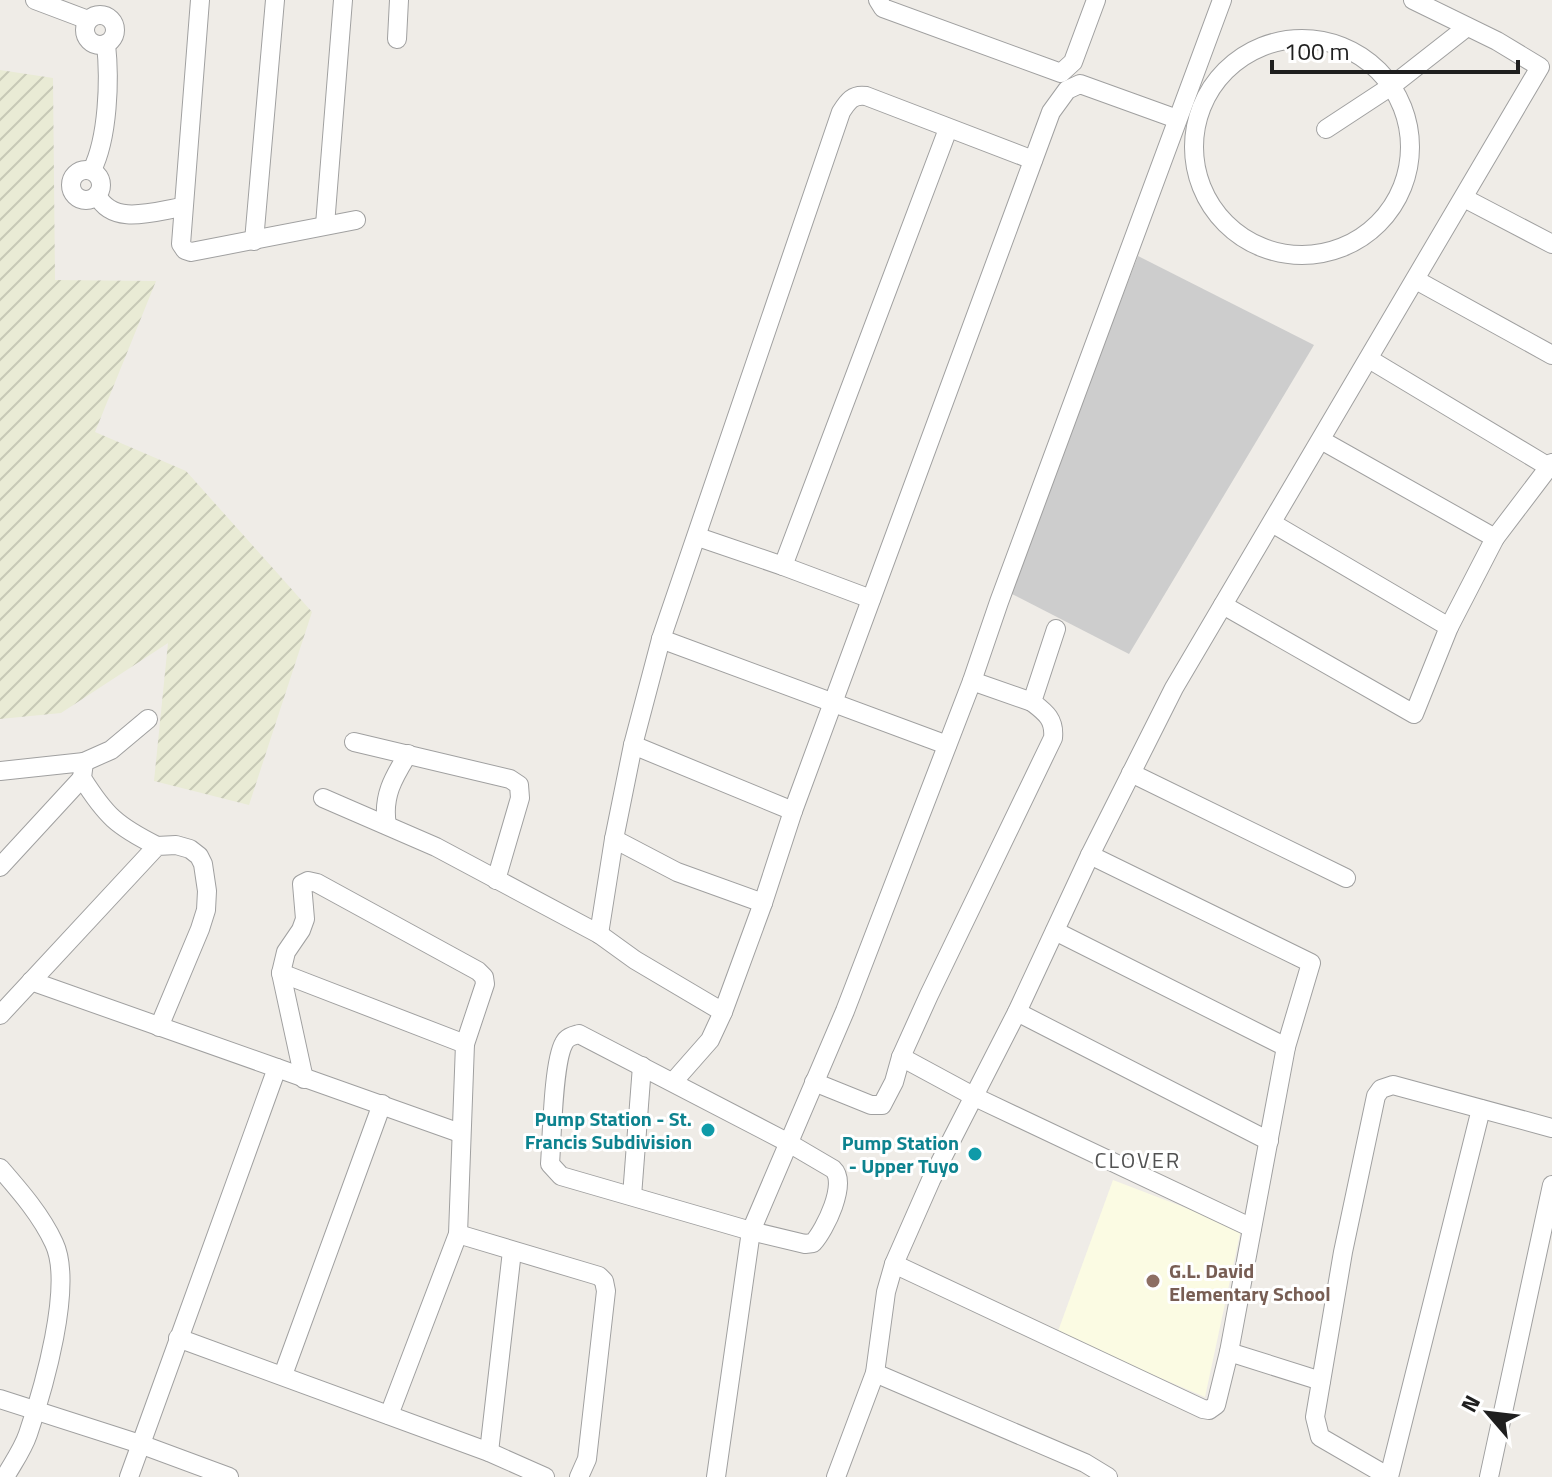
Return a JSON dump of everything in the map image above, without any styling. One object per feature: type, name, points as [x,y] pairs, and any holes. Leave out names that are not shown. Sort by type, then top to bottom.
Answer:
[{"type":"street","points":[[35,0],[88,20],[100,15],[111,20],[115,31],[111,41],[106,44],[109,66],[101,149],[92,170]]},
{"type":"street","points":[[200,0],[183,207],[181,244],[185,250],[191,252],[254,241],[356,220]]},
{"type":"street","points":[[254,241],[275,0]]},
{"type":"street","points":[[325,225],[343,0]]},
{"type":"street","points":[[397,39],[399,0]]},
{"type":"street","points":[[878,0],[883,8],[1061,73],[1073,62],[1096,0]]},
{"type":"street","points":[[716,1477],[751,1231],[845,1011],[972,681],[1222,0]]},
{"type":"street","points":[[836,1477],[875,1373],[886,1292],[894,1264],[931,1180],[1017,1012],[1131,773],[1174,688],[1464,198],[1546,69],[1467,27],[1435,5],[1413,0]]},
{"type":"street","points":[[1326,129],[1393,85],[1467,27]]},
{"type":"street","points":[[1314,37],[1357,51],[1393,85],[1409,121],[1410,166],[1393,208],[1362,239],[1321,255],[1278,254],[1241,238],[1210,207],[1196,172],[1194,132],[1208,92],[1235,61],[1272,41],[1314,37]]},
{"type":"street","points":[[673,1082],[710,1040],[723,1012],[793,811],[1058,99],[1080,84],[1090,85],[1177,119]]},
{"type":"street","points":[[599,934],[633,745],[661,639],[841,112],[849,99],[866,96],[1033,160]]},
{"type":"street","points":[[783,566],[948,129]]},
{"type":"street","points":[[92,170],[102,185],[97,195],[81,199],[72,192],[74,174],[92,170]]},
{"type":"street","points":[[97,195],[108,210],[126,216],[183,207]]},
{"type":"street","points":[[1464,198],[1552,244]]},
{"type":"street","points":[[1416,280],[1552,355]]},
{"type":"street","points":[[1223,605],[1414,714],[1449,627],[1495,538],[1551,465],[1369,359]]},
{"type":"street","points":[[1321,440],[1495,538]]},
{"type":"street","points":[[1272,523],[1449,627]]},
{"type":"street","points":[[698,537],[871,599]]},
{"type":"street","points":[[1032,702],[1056,629]]},
{"type":"street","points":[[661,639],[947,745]]},
{"type":"street","points":[[814,1082],[871,1105],[882,1105],[894,1082],[901,1057],[1053,738],[1048,715],[1032,702],[972,681]]},
{"type":"street","points":[[0,867],[83,770],[148,719]]},
{"type":"street","points":[[354,742],[510,779],[519,785],[520,798],[496,880]]},
{"type":"street","points":[[633,745],[793,811]]},
{"type":"street","points":[[387,825],[386,796],[408,754]]},
{"type":"street","points":[[0,771],[83,770]]},
{"type":"street","points":[[83,770],[111,818],[129,832],[157,846],[176,845],[190,849],[203,864],[206,910],[159,1027]]},
{"type":"street","points":[[1131,773],[1346,878]]},
{"type":"street","points":[[323,798],[436,847],[599,934],[635,960],[723,1012]]},
{"type":"street","points":[[614,839],[677,872],[763,903]]},
{"type":"street","points":[[0,1015],[157,846]]},
{"type":"street","points":[[894,1264],[1203,1409],[1209,1410],[1216,1405],[1229,1352],[1286,1047],[1311,963],[1090,855]]},
{"type":"street","points":[[304,1079],[281,973],[286,952],[305,919],[302,884],[308,881],[317,883],[484,977],[485,984],[465,1044],[458,1234],[389,1415]]},
{"type":"street","points":[[1055,931],[1286,1047]]},
{"type":"street","points":[[281,973],[465,1044]]},
{"type":"street","points":[[31,981],[460,1133]]},
{"type":"street","points":[[1017,1012],[1269,1141]]},
{"type":"street","points":[[579,1034],[642,1066],[787,1142],[838,1174],[840,1183],[835,1201],[813,1243],[805,1244],[751,1231],[561,1176],[550,1164],[558,1067],[563,1045],[569,1037],[579,1034]]},
{"type":"street","points":[[901,1057],[975,1097],[1252,1228]]},
{"type":"street","points":[[632,1196],[642,1066]]},
{"type":"street","points":[[129,1477],[277,1068]]},
{"type":"street","points":[[1481,1109],[1389,1477],[1320,1437],[1315,1417],[1343,1252],[1376,1096],[1381,1089],[1393,1085],[1552,1128]]},
{"type":"street","points":[[283,1375],[382,1104]]},
{"type":"street","points":[[0,1168],[26,1198],[55,1245],[61,1281],[59,1315],[35,1408],[27,1436],[5,1477]]},
{"type":"street","points":[[1489,1477],[1552,1185]]},
{"type":"street","points":[[458,1234],[599,1276],[605,1285],[587,1459],[579,1477]]},
{"type":"street","points":[[489,1452],[512,1251]]},
{"type":"street","points":[[178,1338],[489,1452],[545,1477]]},
{"type":"street","points":[[1229,1352],[1321,1381]]},
{"type":"street","points":[[875,1373],[1085,1470],[1108,1477]]},
{"type":"street","points":[[0,1399],[35,1408],[229,1477]]},
{"type":"shaded area","points":[[0,70],[53,78],[55,280],[156,281],[95,432],[186,471],[312,612],[249,805],[154,781],[168,643],[61,713],[0,719]]},
{"type":"shaded area","points":[[1138,256],[1314,345],[1129,654],[1008,592]]},
{"type":"shaded area","name":"G.L. David Elementary School","points":[[1113,1180],[1241,1229],[1205,1397],[1057,1334]]},
{"type":"place","name":"Pump Station - St. Francis Subdivision","points":[[708,1130]]},
{"type":"place","name":"Pump Station - Upper Tuyo","points":[[975,1154]]},
{"type":"place","name":"G.L. David Elementary School","points":[[1153,1281]]},
{"type":"district","name":"CLOVER","points":[[1138,1160]]}]
